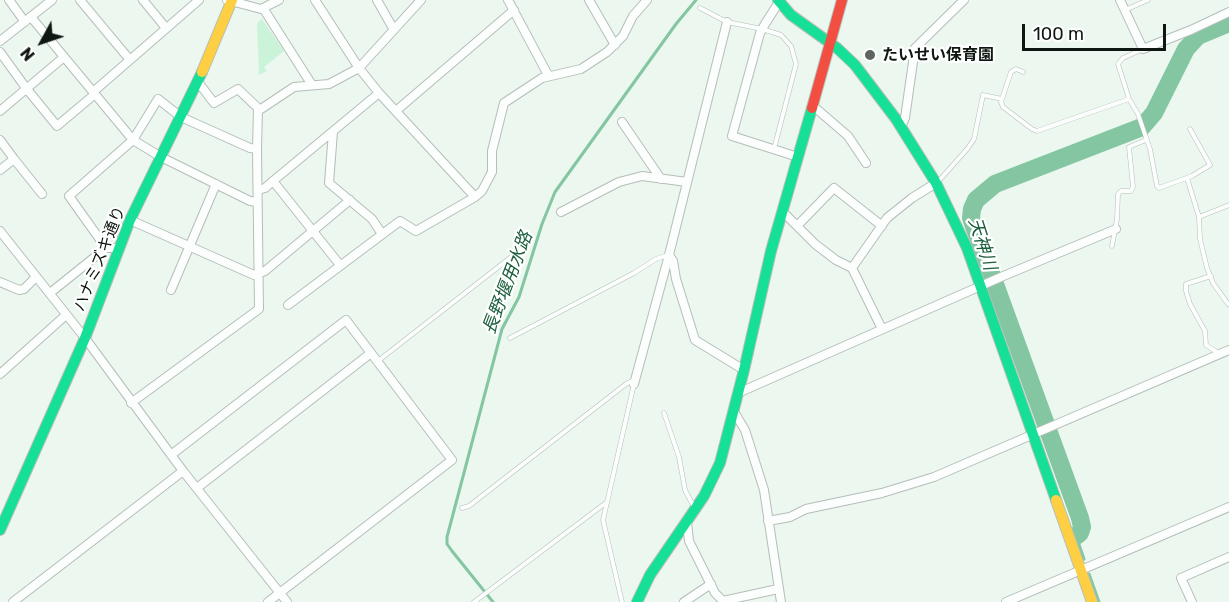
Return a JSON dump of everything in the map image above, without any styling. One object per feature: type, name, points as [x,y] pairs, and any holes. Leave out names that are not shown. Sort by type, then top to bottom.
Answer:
[{"type":"street","points":[[9,0],[64,57],[134,140],[161,157],[250,201],[257,202]]},
{"type":"street","points":[[0,41],[52,0]]},
{"type":"street","points":[[80,0],[130,60]]},
{"type":"street","points":[[143,0],[166,28]]},
{"type":"street","points":[[0,52],[57,126],[199,0]]},
{"type":"street","points":[[230,0],[263,9],[312,85]]},
{"type":"street","name":"ハナミズキ通り","points":[[0,530],[85,338],[130,220],[198,82],[230,0]]},
{"type":"street","points":[[263,9],[279,0]]},
{"type":"street","points":[[315,0],[359,68],[379,93],[475,197]]},
{"type":"street","points":[[377,0],[394,30]]},
{"type":"street","points":[[258,111],[294,87],[329,84],[359,68],[421,0]]},
{"type":"street","points":[[508,0],[549,75]]},
{"type":"street","points":[[589,0],[615,45]]},
{"type":"street","points":[[288,305],[400,221],[416,231],[475,197],[482,191],[492,172],[492,150],[504,103],[549,75],[571,72],[588,65],[615,45],[623,36],[633,16],[647,0]]},
{"type":"street","points":[[637,602],[650,574],[687,522],[712,481],[720,463],[771,251],[842,0]]},
{"type":"street","points":[[902,127],[915,48],[964,0]]},
{"type":"street","points":[[1120,0],[1143,49],[1229,12]]},
{"type":"street","points":[[798,157],[732,136],[762,29],[779,1],[791,15],[830,43],[855,65],[902,127],[936,183],[983,285],[1037,433],[1092,602]]},
{"type":"street","points":[[397,110],[514,10]]},
{"type":"street","points":[[635,382],[727,22]]},
{"type":"street","points":[[0,111],[64,57]]},
{"type":"street","points":[[131,403],[259,309],[258,108],[237,88],[214,103],[198,82]]},
{"type":"street","points":[[258,190],[265,188],[379,93]]},
{"type":"street","points":[[106,248],[69,196],[134,140],[158,99],[181,117],[257,149]]},
{"type":"street","points":[[812,105],[848,136],[866,163]]},
{"type":"street","points":[[622,122],[661,179]]},
{"type":"street","points":[[333,132],[329,183],[372,219],[382,234]]},
{"type":"street","points":[[0,140],[42,194]]},
{"type":"street","points":[[0,170],[14,159]]},
{"type":"street","points":[[561,212],[619,182],[642,176],[687,182]]},
{"type":"street","points":[[273,181],[340,265]]},
{"type":"street","points":[[852,268],[882,226],[902,206],[936,183]]},
{"type":"street","points":[[171,290],[216,184]]},
{"type":"street","points":[[797,226],[834,188],[882,226]]},
{"type":"street","points":[[130,220],[250,275],[258,274],[350,200]]},
{"type":"street","points":[[782,211],[822,249],[836,260],[852,268],[882,329]]},
{"type":"street","points":[[738,393],[1116,229]]},
{"type":"street","points":[[0,231],[50,292],[131,403],[286,602]]},
{"type":"street","points":[[50,292],[106,248],[118,248]]},
{"type":"street","points":[[669,255],[673,261],[676,279],[695,340],[744,370]]},
{"type":"street","points":[[0,282],[19,290],[24,289],[36,277]]},
{"type":"street","points":[[0,374],[66,315]]},
{"type":"street","points":[[171,455],[346,320],[452,460],[268,602]]},
{"type":"street","points":[[768,521],[790,517],[806,509],[882,493],[934,477],[1229,350]]},
{"type":"street","points":[[197,488],[371,353]]},
{"type":"street","points":[[733,410],[745,430],[764,490],[781,602]]},
{"type":"street","points":[[13,602],[183,471]]},
{"type":"street","points":[[1006,602],[1229,507]]},
{"type":"street","points":[[687,522],[689,541],[723,602],[778,589]]},
{"type":"street","points":[[1192,602],[1181,578],[1229,557]]},
{"type":"street","points":[[684,602],[711,584]]},
{"type":"lane","points":[[1124,10],[1148,0]]},
{"type":"lane","points":[[700,8],[727,22],[781,35],[795,55],[796,64],[774,149]]},
{"type":"lane","points":[[1143,49],[1123,58],[1118,64],[1129,99],[1138,114],[1159,188],[1187,178],[1210,165],[1190,129]]},
{"type":"lane","points":[[1023,72],[1016,69],[1011,72],[1002,99],[1003,107],[1037,131],[1129,99]]},
{"type":"lane","points":[[936,183],[974,139],[983,95],[1002,99]]},
{"type":"lane","points":[[1112,246],[1116,229],[1118,194],[1121,191],[1131,191],[1133,187],[1129,147],[1145,137]]},
{"type":"lane","points":[[1187,178],[1199,217],[1200,239],[1211,276],[1224,299],[1229,303]]},
{"type":"lane","points":[[1199,217],[1229,206]]},
{"type":"lane","points":[[377,361],[530,243]]},
{"type":"lane","points":[[510,338],[634,273],[656,259],[669,255]]},
{"type":"lane","points":[[1211,276],[1186,284],[1186,291],[1194,313],[1205,331],[1206,345],[1220,355]]},
{"type":"lane","points":[[462,508],[469,506],[626,384],[635,382],[604,514],[604,528],[622,602]]},
{"type":"lane","points":[[664,413],[679,457],[685,490],[694,508]]},
{"type":"lane","points":[[474,602],[607,502]]},
{"type":"green space","points":[[262,19],[284,51],[264,67],[267,71],[259,75],[257,23]]},
{"type":"waterway","name":"長野堰用水路","points":[[493,602],[447,544],[447,537],[502,329],[519,297],[542,224],[555,192],[676,24],[696,0]]},
{"type":"waterway","name":"天神川","points":[[1076,536],[1082,527],[1080,518],[971,218],[972,209],[976,200],[995,184],[1142,127],[1154,113],[1186,49],[1198,36],[1229,23]]},
{"type":"waterway","name":"天神川","points":[[1076,536],[1084,559]]},
{"type":"waterway","name":"天神川","points":[[1089,574],[1099,602]]},
{"type":"traffic: fast","points":[[778,0],[791,15],[837,48],[855,65],[896,119],[936,183],[967,248],[1056,500]]},
{"type":"traffic: fast","points":[[0,530],[85,338],[130,220],[202,72]]},
{"type":"traffic: fast","points":[[637,602],[650,575],[704,496],[720,463],[771,251],[812,108]]},
{"type":"traffic: slow","points":[[202,72],[232,0]]},
{"type":"traffic: slow","points":[[1056,500],[1092,602]]},
{"type":"traffic: jam","points":[[812,108],[842,0]]},
{"type":"place","name":"たいせい保育園","points":[[870,55]]}]
